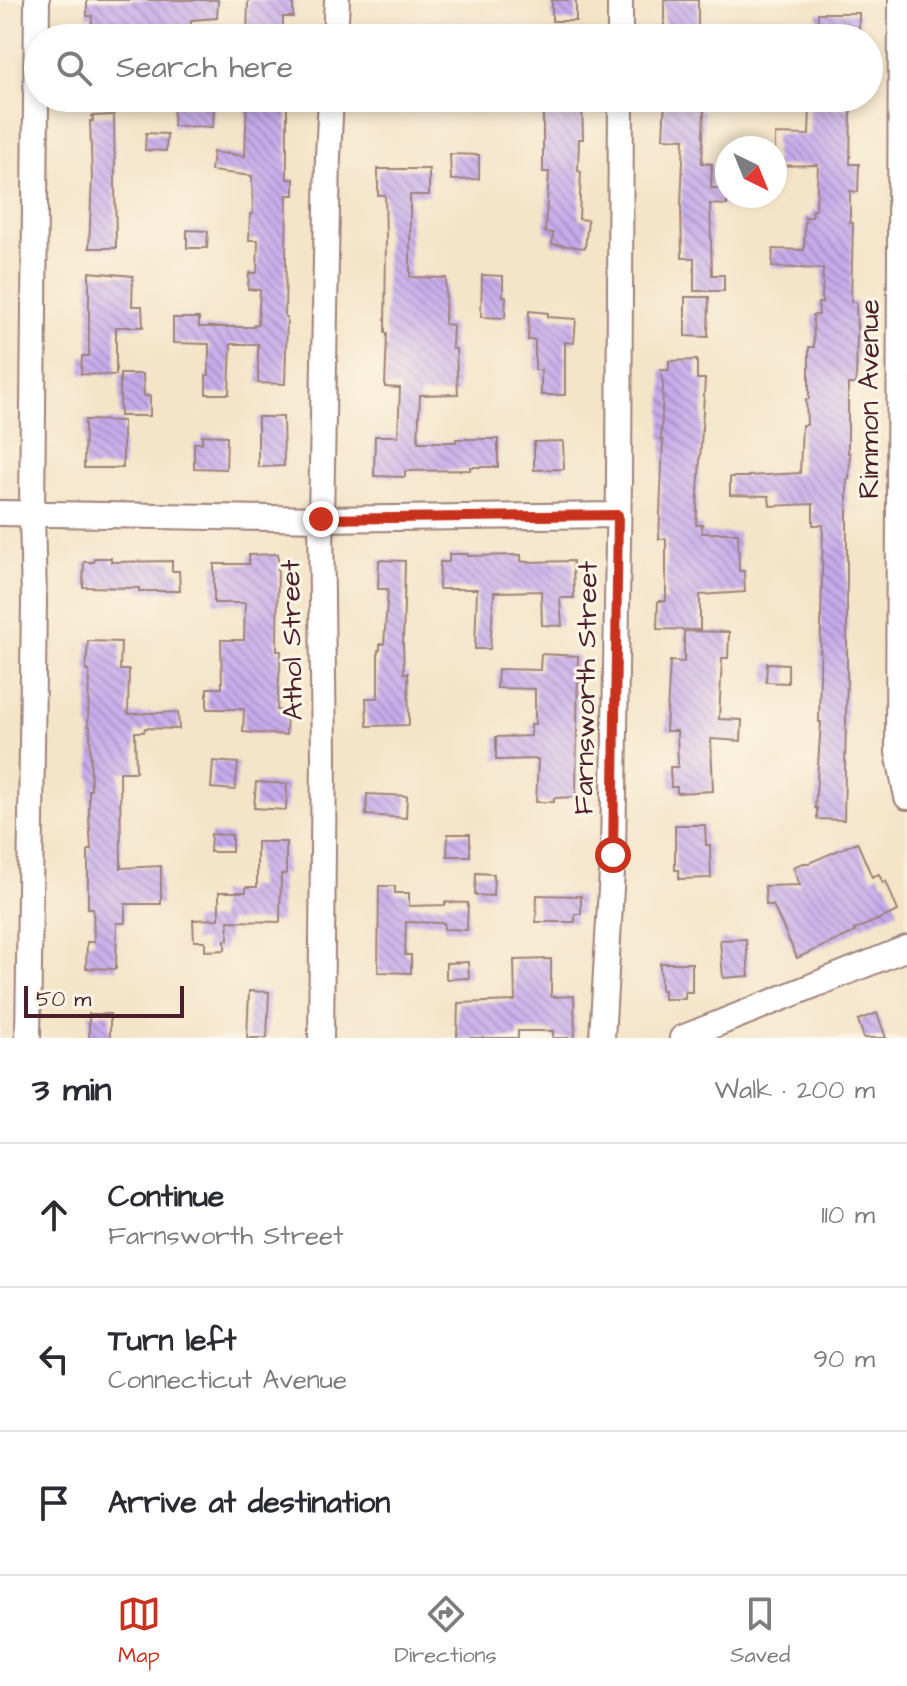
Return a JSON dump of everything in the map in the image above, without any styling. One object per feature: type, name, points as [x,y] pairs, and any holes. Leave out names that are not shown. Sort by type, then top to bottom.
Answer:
[{"type":"street","points":[[37,0],[37,24]]},
{"type":"street","points":[[336,24],[337,0]]},
{"type":"street","points":[[620,0],[620,24]]},
{"type":"street","name":"Rimmon Avenue","points":[[901,0],[898,752],[907,797]]},
{"type":"street","points":[[28,1038],[36,112]]},
{"type":"street","name":"Athol Street","points":[[321,1038],[324,756],[321,519],[330,112]]},
{"type":"street","name":"Farnsworth Street","points":[[602,1038],[613,855],[621,112]]},
{"type":"street","points":[[0,513],[321,519],[618,515]]},
{"type":"street","points":[[682,1038],[907,948]]},
{"type":"building","points":[[87,0],[218,0],[217,18],[191,20],[191,24],[92,24],[92,16],[87,16]]},
{"type":"building","points":[[248,0],[293,0],[293,17],[283,17],[283,24],[247,24]]},
{"type":"building","points":[[552,0],[576,0],[576,21],[552,21]]},
{"type":"building","points":[[664,0],[698,0],[698,24],[664,24]]},
{"type":"building","points":[[818,13],[859,13],[859,24],[818,24]]},
{"type":"building","points":[[174,112],[214,112],[213,127],[173,126]]},
{"type":"building","points":[[247,112],[287,112],[287,179],[294,179],[294,195],[287,195],[285,384],[258,383],[258,344],[231,344],[229,394],[206,394],[209,344],[173,343],[173,318],[199,318],[199,327],[258,325],[260,290],[248,289],[249,273],[257,273],[258,240],[249,240],[250,214],[253,214],[252,176],[211,171],[213,152],[245,156]]},
{"type":"building","points":[[543,112],[582,112],[583,139],[579,139],[578,171],[581,172],[579,219],[588,220],[585,248],[552,244],[553,233],[545,232],[549,172],[543,172]]},
{"type":"building","points":[[664,112],[704,112],[702,163],[712,164],[711,188],[715,188],[715,204],[710,204],[712,275],[724,275],[724,291],[694,291],[694,258],[682,258],[684,139],[663,138]]},
{"type":"building","points":[[810,112],[851,112],[850,164],[859,164],[858,192],[850,191],[850,223],[853,223],[851,302],[856,302],[857,332],[856,384],[848,384],[850,453],[847,479],[844,820],[817,819],[815,808],[821,722],[823,525],[813,525],[813,504],[770,506],[769,496],[730,495],[730,477],[800,473],[802,425],[807,425],[809,347],[814,347],[813,315],[819,315],[818,303],[822,303],[823,269],[772,267],[773,249],[804,250],[805,217],[812,217],[813,210],[816,210],[818,165],[787,166],[787,136],[775,134],[809,135]]},
{"type":"building","points":[[114,115],[116,248],[89,248],[92,178],[90,121],[93,121],[92,116]]},
{"type":"building","points":[[146,133],[167,134],[166,151],[145,150]]},
{"type":"building","points":[[450,154],[479,155],[479,179],[451,180]]},
{"type":"building","points":[[378,169],[429,169],[429,195],[410,195],[410,277],[446,278],[445,324],[453,325],[452,348],[456,349],[458,394],[420,395],[418,442],[498,439],[498,467],[405,471],[405,477],[374,476],[375,436],[398,436],[400,388],[385,387],[385,195],[378,195]]},
{"type":"building","points":[[187,230],[208,231],[207,248],[187,248]]},
{"type":"building","points":[[89,272],[133,276],[132,306],[142,306],[143,327],[116,327],[116,375],[81,374],[82,356],[89,356]]},
{"type":"building","points":[[482,275],[503,276],[505,318],[481,317]]},
{"type":"building","points":[[685,297],[709,297],[708,337],[685,336]]},
{"type":"building","points":[[529,311],[548,313],[548,317],[576,319],[574,343],[565,342],[565,395],[541,395],[541,370],[535,370],[535,340],[528,340]]},
{"type":"building","points":[[697,360],[697,379],[705,379],[696,525],[702,525],[702,533],[738,533],[739,571],[744,571],[745,592],[700,595],[700,630],[657,629],[658,601],[666,601],[666,539],[659,539],[663,440],[661,370],[669,370],[669,361]]},
{"type":"building","points":[[120,374],[143,374],[144,396],[150,396],[150,416],[120,416]]},
{"type":"building","points":[[258,417],[283,417],[284,466],[258,467]]},
{"type":"building","points":[[85,420],[123,421],[123,468],[84,468]]},
{"type":"building","points":[[202,435],[227,436],[226,469],[194,468],[194,443],[202,443]]},
{"type":"building","points":[[563,441],[564,469],[534,470],[534,442]]},
{"type":"building","points":[[278,554],[277,651],[281,651],[277,710],[287,711],[286,735],[243,732],[244,709],[207,709],[207,688],[222,688],[221,640],[244,640],[245,603],[214,603],[214,564],[249,564],[249,555]]},
{"type":"building","points":[[449,554],[521,555],[521,561],[526,562],[573,561],[574,598],[560,598],[562,626],[542,625],[541,591],[494,592],[490,649],[475,649],[477,589],[439,589],[440,562],[449,562]]},
{"type":"building","points":[[94,558],[111,558],[111,562],[172,561],[172,571],[179,571],[180,591],[83,587],[84,562],[94,562]]},
{"type":"building","points":[[379,560],[405,561],[403,644],[404,673],[408,673],[409,725],[367,726],[366,698],[378,698],[378,650],[380,644],[384,644],[388,589],[378,589]]},
{"type":"building","points":[[684,631],[729,632],[728,658],[722,658],[719,719],[742,720],[741,741],[711,739],[713,791],[677,793],[677,787],[671,787],[670,767],[678,767],[677,731],[666,731],[670,661],[684,662]]},
{"type":"building","points":[[88,641],[121,642],[120,670],[129,670],[128,714],[178,712],[179,729],[145,728],[144,732],[135,732],[136,772],[120,772],[121,868],[161,866],[161,904],[125,904],[125,923],[117,923],[116,969],[86,968],[87,942],[94,942],[93,908],[88,908],[91,790],[89,671],[86,671]]},
{"type":"building","points":[[541,654],[578,656],[576,797],[554,798],[554,802],[536,802],[538,759],[496,760],[496,737],[531,736],[531,724],[535,724],[535,689],[497,688],[498,669],[540,670]]},
{"type":"building","points":[[767,663],[788,664],[788,683],[766,682]]},
{"type":"building","points":[[213,761],[238,763],[235,790],[211,788]]},
{"type":"building","points":[[256,782],[287,784],[286,810],[254,808]]},
{"type":"building","points":[[367,794],[407,796],[406,818],[366,815]]},
{"type":"building","points":[[675,825],[705,825],[706,845],[710,845],[711,878],[679,879],[679,870],[675,870]]},
{"type":"building","points":[[211,834],[232,835],[232,852],[210,852]]},
{"type":"building","points":[[448,834],[470,834],[470,856],[447,856]]},
{"type":"building","points":[[257,842],[286,842],[286,874],[281,874],[280,922],[228,921],[225,950],[205,951],[205,941],[194,941],[193,920],[219,919],[219,892],[246,892],[246,887],[257,887]]},
{"type":"building","points":[[857,842],[872,877],[879,874],[883,883],[886,881],[898,911],[797,958],[773,905],[766,905],[765,886],[800,885],[793,867],[810,863]]},
{"type":"building","points":[[476,873],[494,874],[493,896],[475,895]]},
{"type":"building","points":[[379,886],[395,886],[395,893],[409,893],[409,906],[468,903],[467,930],[444,929],[444,923],[406,922],[405,955],[411,955],[411,973],[378,972]]},
{"type":"building","points":[[537,895],[581,896],[581,914],[575,914],[575,922],[536,922]]},
{"type":"building","points":[[746,939],[749,976],[723,978],[720,940]]},
{"type":"building","points":[[551,959],[551,997],[574,996],[575,1038],[553,1038],[553,1031],[518,1031],[518,1038],[457,1038],[458,1003],[515,1001],[514,960]]},
{"type":"building","points":[[468,962],[469,978],[446,979],[446,963]]},
{"type":"building","points":[[660,963],[692,963],[692,992],[685,992],[685,999],[664,999]]},
{"type":"building","points":[[249,991],[269,992],[267,1038],[247,1038]]},
{"type":"building","points":[[877,1013],[886,1038],[864,1038],[858,1020]]},
{"type":"building","points":[[89,1014],[110,1014],[110,1038],[89,1038]]},
{"type":"route","points":[[321,519],[618,515],[613,855]]}]
